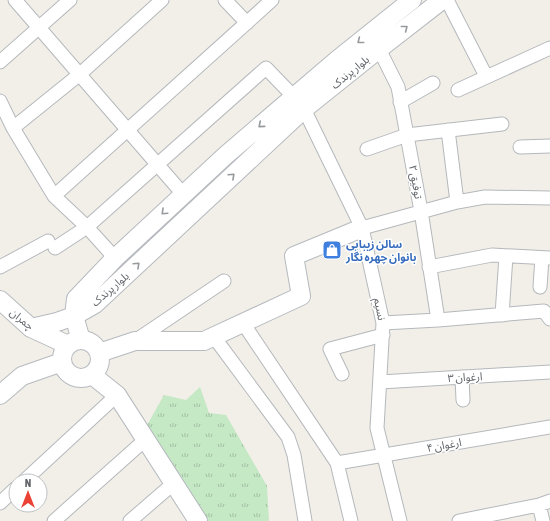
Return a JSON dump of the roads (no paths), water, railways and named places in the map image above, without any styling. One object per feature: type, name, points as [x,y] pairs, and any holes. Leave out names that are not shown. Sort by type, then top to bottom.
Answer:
[{"type":"main road","name":"بلوار پرندک","points":[[74,316],[95,304],[299,103],[337,60],[412,0]]},
{"type":"main road","name":"بلوار پرندک","points":[[74,316],[76,299],[115,258],[226,155],[379,49],[442,0]]},
{"type":"main road","points":[[99,353],[135,341],[204,341],[301,296],[294,256],[362,228]]},
{"type":"main road","name":"چمران","points":[[0,300],[31,328],[74,342]]},
{"type":"main road","points":[[31,328],[57,322],[74,316],[74,342]]},
{"type":"main road","points":[[74,342],[92,344],[99,353],[99,365],[92,375],[86,378],[73,377],[64,368],[62,362],[64,350],[74,342]]},
{"type":"main road","points":[[0,396],[22,376],[62,362]]},
{"type":"main road","points":[[92,375],[117,395],[198,521]]},
{"type":"street","points":[[15,0],[183,194]]},
{"type":"street","points":[[0,62],[70,0]]},
{"type":"street","points":[[13,128],[80,74],[162,0]]},
{"type":"street","points":[[225,0],[247,23]]},
{"type":"street","points":[[54,196],[272,0]]},
{"type":"street","points":[[447,0],[486,76]]},
{"type":"street","points":[[458,90],[550,48]]},
{"type":"street","name":"توفیق ۲","points":[[379,49],[398,87],[421,211],[438,320]]},
{"type":"street","name":"نسیم","points":[[158,164],[266,68],[299,103],[362,228],[383,329],[377,428],[400,521]]},
{"type":"street","points":[[400,102],[433,83]]},
{"type":"street","points":[[0,101],[13,128],[54,196],[87,227],[115,258]]},
{"type":"street","points":[[367,149],[407,135],[502,124]]},
{"type":"street","points":[[448,130],[457,202]]},
{"type":"street","points":[[520,147],[550,146]]},
{"type":"street","points":[[0,267],[51,245],[87,227],[158,164]]},
{"type":"street","points":[[362,228],[421,211],[485,197],[550,198]]},
{"type":"street","points":[[429,267],[492,255],[546,258],[540,288]]},
{"type":"street","points":[[502,315],[506,256]]},
{"type":"street","points":[[135,341],[224,281]]},
{"type":"street","points":[[342,374],[330,349],[383,329],[438,320],[502,315],[547,315]]},
{"type":"street","points":[[243,323],[337,463],[351,521]]},
{"type":"street","points":[[214,337],[288,437],[294,455],[305,521]]},
{"type":"street","name":"ارغوان ۳","points":[[380,382],[550,372]]},
{"type":"street","points":[[462,377],[463,400]]},
{"type":"street","points":[[33,473],[117,395]]},
{"type":"street","name":"ارغوان ۴","points":[[337,463],[550,427]]},
{"type":"street","points":[[54,521],[146,439]]},
{"type":"street","points":[[130,521],[174,483]]},
{"type":"street","points":[[0,503],[8,496]]},
{"type":"street","points":[[459,521],[545,503],[543,521]]},
{"type":"place","name":"سالن زیبایی بانوان چهره نگار","points":[[332,250]]}]
